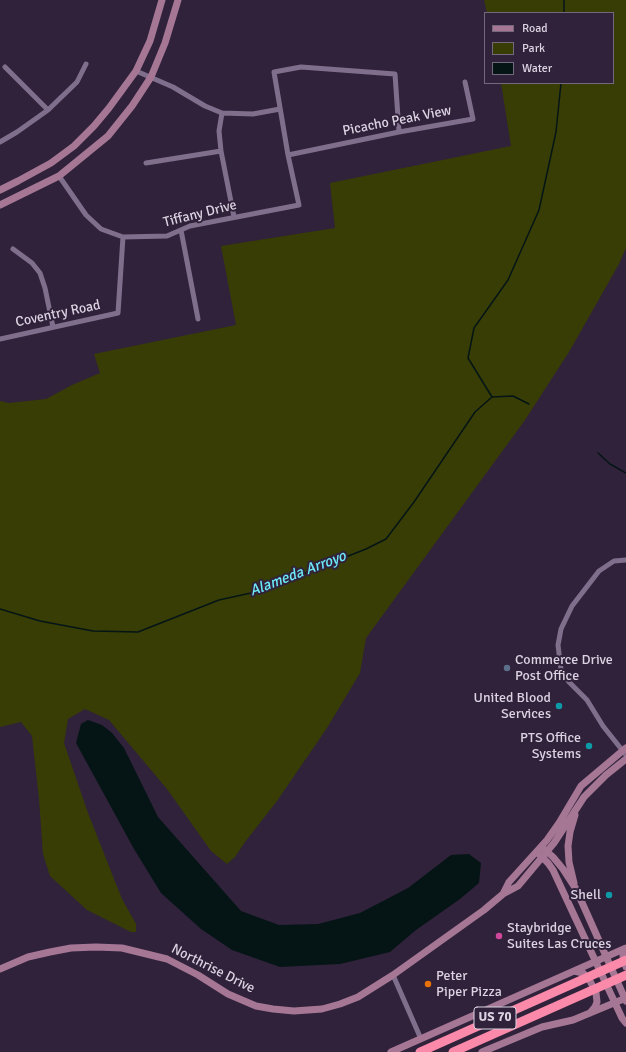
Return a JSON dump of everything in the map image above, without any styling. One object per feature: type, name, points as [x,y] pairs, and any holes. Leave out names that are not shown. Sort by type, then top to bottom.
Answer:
[{"type":"highway","name":"US 70","points":[[420,1052],[626,960]]},
{"type":"highway","name":"US 70","points":[[453,1052],[626,975]]},
{"type":"main road","points":[[0,190],[51,163],[74,146],[94,126],[136,71],[150,41],[162,0]]},
{"type":"main road","points":[[0,205],[60,176],[108,136],[132,106],[151,77],[165,43],[178,0]]},
{"type":"main road","points":[[542,852],[581,786],[625,751]]},
{"type":"main road","points":[[542,852],[584,796],[626,758]]},
{"type":"main road","points":[[482,1052],[542,1027],[573,1020],[626,999],[580,899],[569,862],[568,846],[570,832],[574,817],[584,796]]},
{"type":"main road","points":[[542,852],[553,857],[576,889]]},
{"type":"main road","points":[[542,852],[569,902],[615,1004],[626,1023]]},
{"type":"main road","name":"Northrise Drive","points":[[0,969],[28,958],[71,948],[122,948],[167,959],[198,975],[228,994],[256,1006],[294,1011],[322,1009],[358,997],[484,910],[503,894],[518,886],[542,852]]},
{"type":"main road","points":[[569,902],[580,899]]},
{"type":"main road","points":[[391,1052],[626,948]]},
{"type":"main road","points":[[626,948],[623,956],[626,967]]},
{"type":"main road","points":[[574,971],[583,973],[589,979],[596,993],[595,1007],[590,1013]]},
{"type":"street","points":[[0,142],[48,110],[77,82],[86,64]]},
{"type":"street","points":[[5,67],[48,110]]},
{"type":"street","points":[[288,156],[274,72],[301,67],[395,74],[399,132]]},
{"type":"street","points":[[136,71],[173,87],[205,106],[222,113],[254,114],[280,109]]},
{"type":"street","name":"Picacho Peak View","points":[[288,156],[399,132],[473,119],[465,82]]},
{"type":"street","points":[[222,113],[219,131],[221,151],[234,217]]},
{"type":"street","points":[[146,163],[221,151]]},
{"type":"street","name":"Tiffany Drive","points":[[60,176],[86,215],[101,229],[123,237],[167,236],[190,226],[299,205],[288,156]]},
{"type":"street","points":[[181,230],[198,319]]},
{"type":"street","name":"Coventry Road","points":[[0,339],[53,326],[118,313],[123,237]]},
{"type":"street","points":[[13,249],[32,263],[40,273],[45,288],[53,326]]},
{"type":"street","points":[[625,751],[603,726],[587,700],[569,682],[561,670],[558,645],[561,629],[572,606],[599,571],[614,561],[626,560]]},
{"type":"street","points":[[393,974],[421,1039]]},
{"type":"green space","points":[[484,0],[626,0],[626,248],[619,264],[569,352],[525,420],[366,638],[360,673],[327,728],[277,801],[235,857],[227,864],[211,851],[167,789],[109,720],[85,709],[68,719],[64,743],[88,813],[122,899],[136,924],[136,932],[131,932],[87,910],[50,876],[43,854],[32,736],[21,722],[0,727],[0,401],[9,403],[46,399],[72,385],[100,373],[94,354],[236,325],[221,246],[335,228],[330,183],[511,146],[501,84],[614,84],[614,12],[487,12]]},
{"type":"water","points":[[88,720],[102,725],[112,733],[124,748],[158,817],[241,911],[279,925],[318,924],[360,913],[408,888],[451,855],[469,854],[481,863],[479,883],[460,899],[416,930],[390,952],[340,964],[280,967],[232,950],[201,929],[161,893],[134,849],[76,743],[81,724]]},
{"type":"waterway","points":[[564,0],[564,12]]},
{"type":"waterway","points":[[492,397],[468,358],[474,328],[508,280],[539,210],[556,132],[561,84]]},
{"type":"waterway","name":"Alameda Arroyo","points":[[0,609],[40,621],[93,631],[138,632],[219,600],[260,591],[366,549],[386,539],[414,502],[475,412],[492,397],[513,396],[529,404]]},
{"type":"waterway","name":"Alameda Arroyo","points":[[598,453],[610,464],[626,473]]},
{"type":"place","name":"Commerce Drive Post Office","points":[[507,668]]},
{"type":"place","name":"United Blood Services","points":[[559,706]]},
{"type":"place","name":"PTS Office Systems","points":[[589,746]]},
{"type":"place","name":"Shell","points":[[609,895]]},
{"type":"place","name":"Staybridge Suites Las Cruces","points":[[499,936]]},
{"type":"place","name":"Peter Piper Pizza","points":[[428,984]]}]
